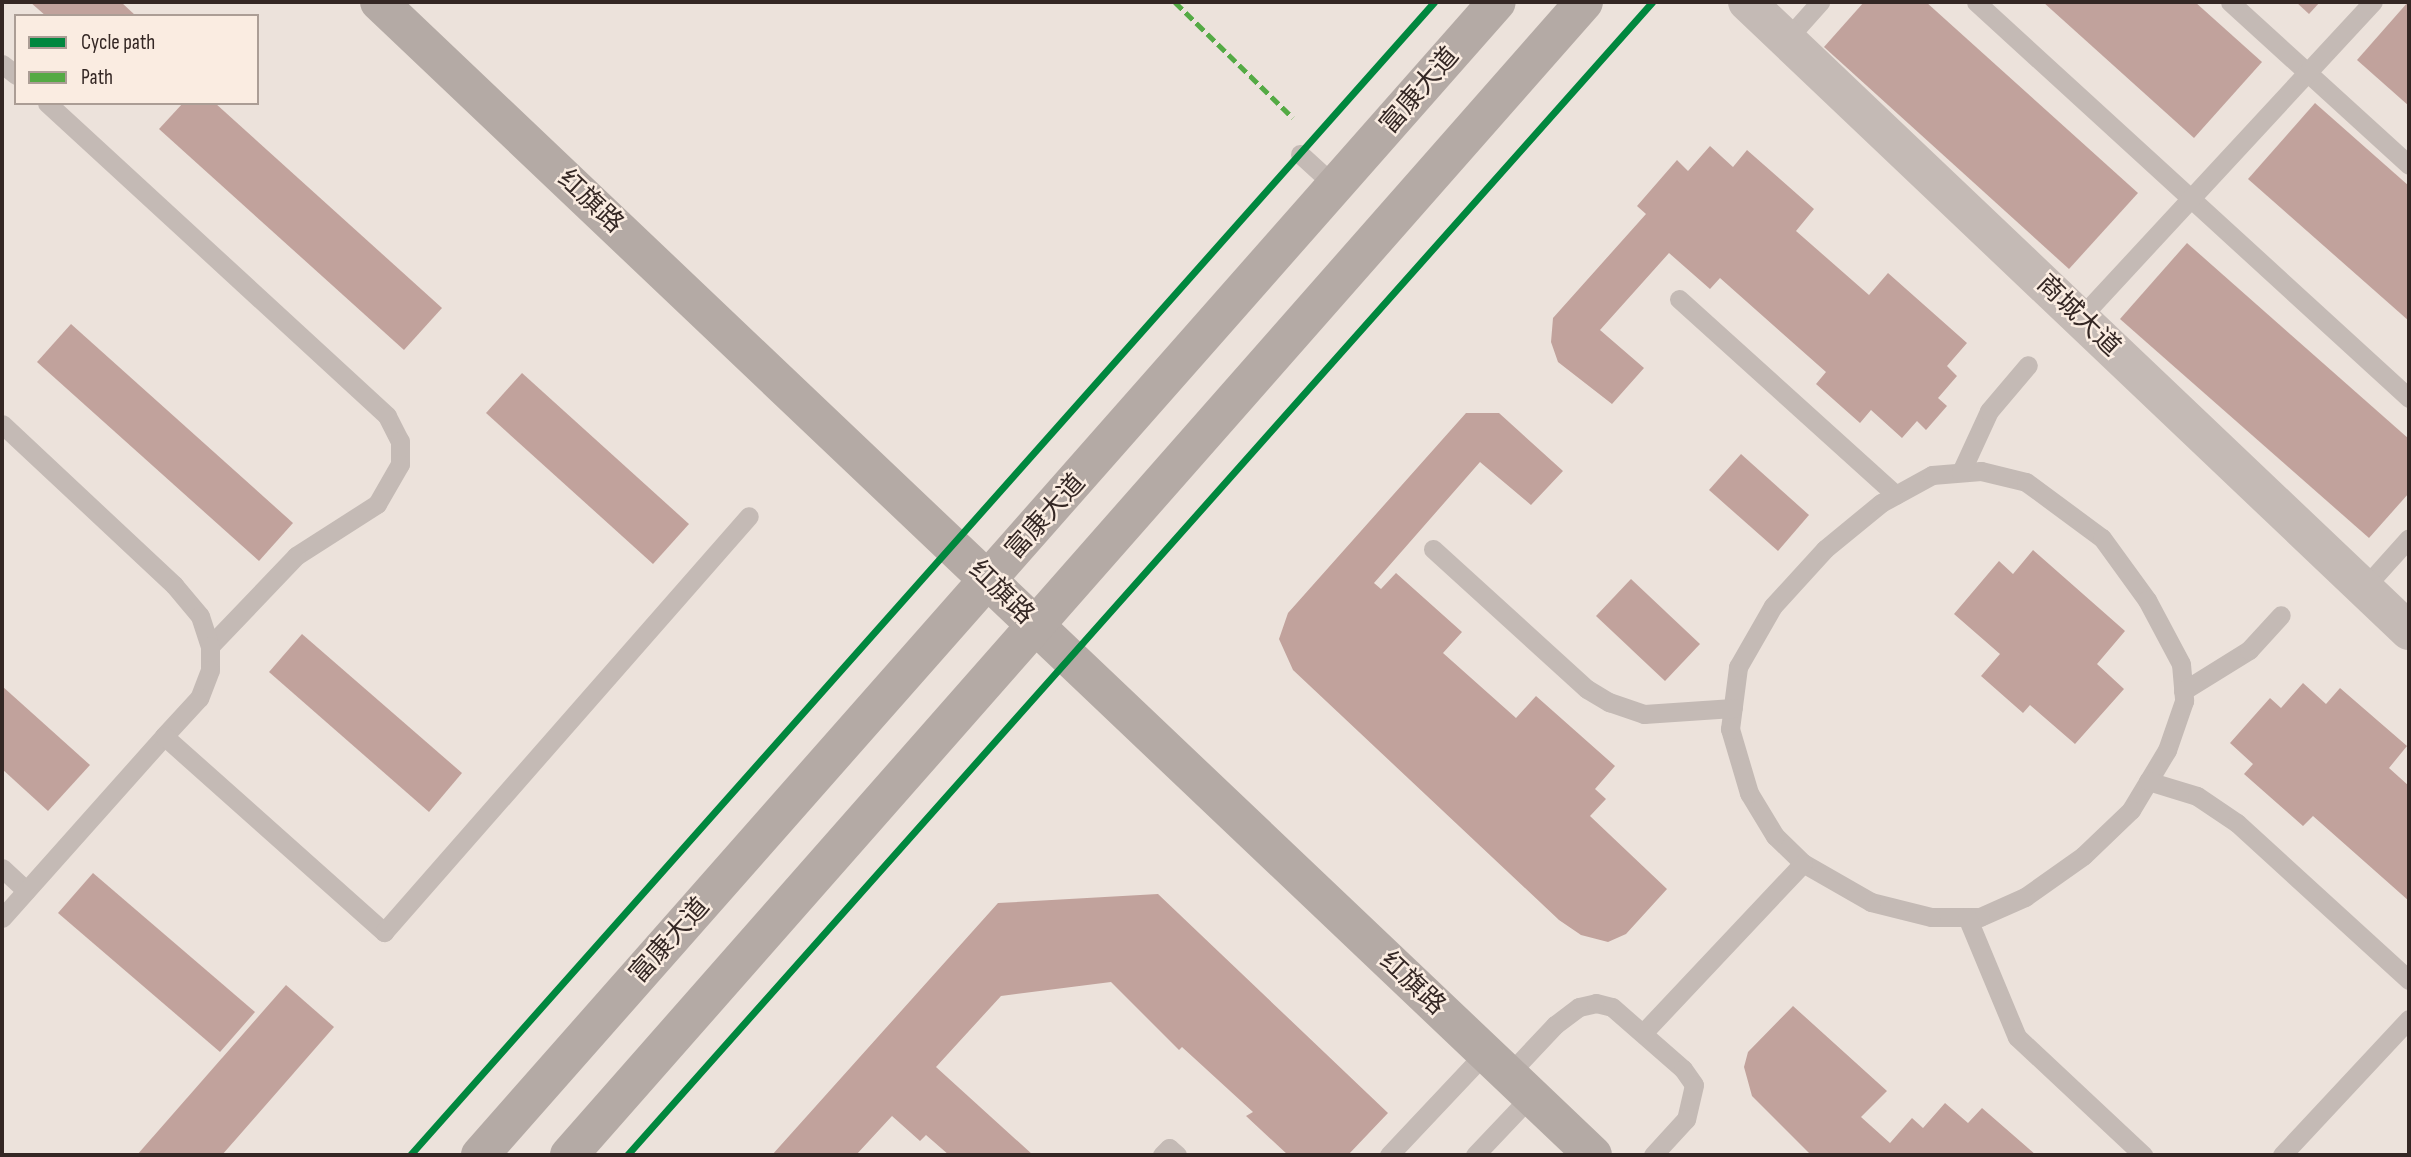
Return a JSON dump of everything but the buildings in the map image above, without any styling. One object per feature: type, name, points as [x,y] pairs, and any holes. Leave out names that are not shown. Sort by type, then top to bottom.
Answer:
[{"type":"street","name":"红旗路","points":[[379,2],[1593,1155]]},
{"type":"street","name":"富康大道","points":[[481,1155],[1497,2]]},
{"type":"street","points":[[569,1155],[1584,2]]},
{"type":"street","name":"商城大道","points":[[1748,2],[2409,631]]},
{"type":"lane","points":[[1787,39],[1819,2]]},
{"type":"lane","points":[[1976,2],[2409,398]]},
{"type":"lane","points":[[2230,2],[2409,164]]},
{"type":"lane","points":[[2080,318],[2373,2]]},
{"type":"lane","points":[[49,105],[387,416],[400,441],[400,464],[377,504],[296,556],[211,646]]},
{"type":"lane","points":[[1300,154],[1336,187]]},
{"type":"lane","points":[[1679,299],[1896,495]]},
{"type":"lane","points":[[1961,472],[1989,411],[2028,365]]},
{"type":"lane","points":[[2,424],[174,584],[200,616],[211,646],[210,670],[199,698],[2,918]]},
{"type":"lane","points":[[1980,471],[2025,482],[2102,538],[2147,600],[2181,664],[2184,701],[2168,750],[2131,810],[2083,856],[2025,897],[1980,916],[1931,917],[1871,902],[1803,863],[1775,836],[1749,793],[1730,729],[1738,667],[1773,606],[1825,549],[1896,495],[1932,475],[1961,472],[1980,471]]},
{"type":"lane","points":[[164,736],[384,932],[749,516]]},
{"type":"lane","points":[[2364,588],[2409,538]]},
{"type":"lane","points":[[1433,549],[1587,689],[1609,702],[1644,714],[1733,708]]},
{"type":"lane","points":[[2183,691],[2249,650],[2281,615]]},
{"type":"lane","points":[[2148,781],[2197,796],[2237,823],[2409,980]]},
{"type":"lane","points":[[1643,1033],[1803,863]]},
{"type":"lane","points":[[2,868],[26,890]]},
{"type":"lane","points":[[1967,917],[2017,1037],[2143,1155]]},
{"type":"lane","points":[[1389,1155],[1508,1075],[1555,1025],[1579,1007],[1596,1003],[1612,1007],[1643,1033],[1683,1069],[1693,1086],[1686,1119],[1653,1155]]},
{"type":"lane","points":[[2281,1155],[2409,1019]]},
{"type":"lane","points":[[1475,1155],[1508,1075]]},
{"type":"lane","points":[[1162,1155],[1169,1148],[1177,1155]]},
{"type":"marked path","points":[[1175,2],[1293,118]]},
{"type":"cycle path","points":[[410,1155],[1434,2]]},
{"type":"cycle path","points":[[627,1155],[1652,2]]}]
